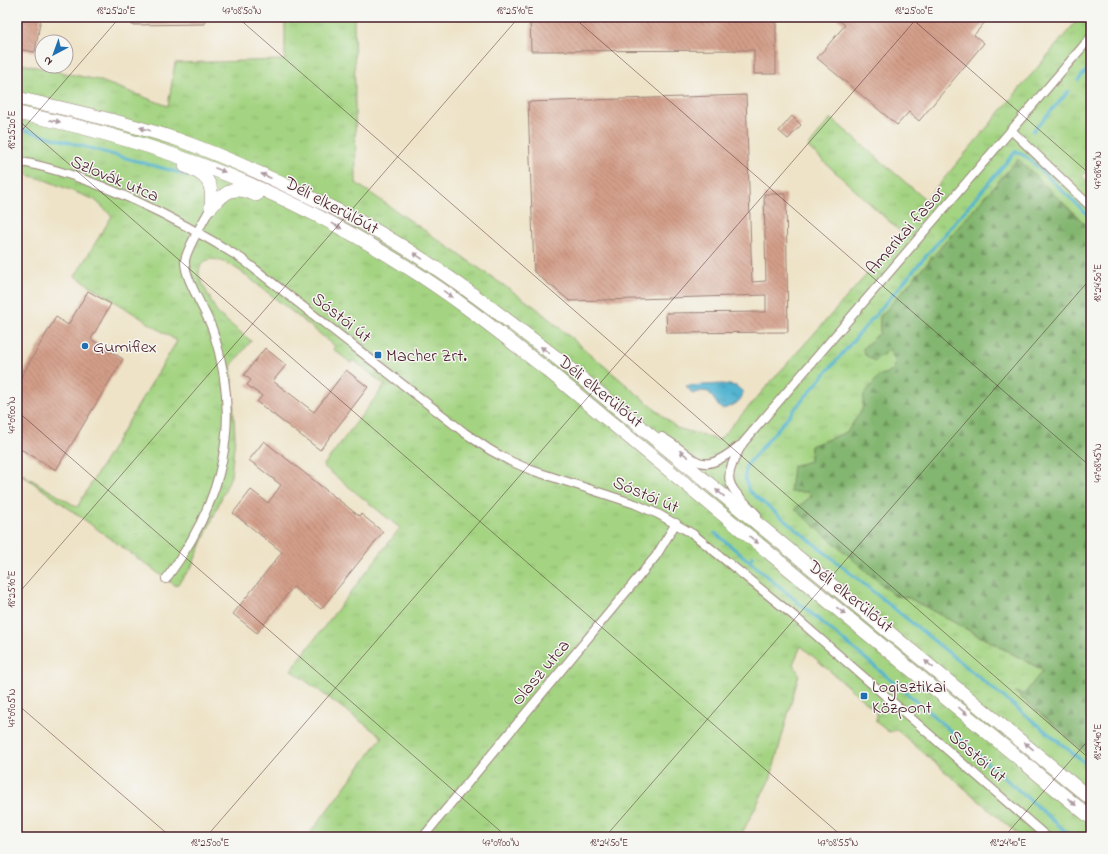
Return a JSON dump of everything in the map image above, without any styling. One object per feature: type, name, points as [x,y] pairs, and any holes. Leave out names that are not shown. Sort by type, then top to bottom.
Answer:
[{"type":"main road","name":"Déli elkerülőút","points":[[17,98],[68,109],[139,128],[195,146],[253,170],[370,226],[415,255],[481,301],[557,358],[1091,799]]},
{"type":"main road","name":"Déli elkerülőút","points":[[17,113],[69,123],[152,146],[238,178],[296,204],[336,225],[411,269],[456,300],[540,365],[1091,818]]},
{"type":"main road","points":[[152,146],[170,160],[200,172],[204,176],[211,188],[211,206]]},
{"type":"main road","points":[[211,206],[225,194],[238,189],[244,189],[277,204],[296,204]]},
{"type":"street","name":"Amerikai fasor","points":[[743,443],[1091,37]]},
{"type":"street","points":[[1011,130],[1091,207]]},
{"type":"street","name":"Szlovák utca","points":[[17,161],[45,167],[90,182],[128,198],[198,233]]},
{"type":"street","points":[[166,579],[186,553],[204,519],[222,464],[227,436],[227,405],[219,353],[210,322],[189,278],[185,265],[188,252],[211,206]]},
{"type":"street","name":"Sóstói út","points":[[198,233],[242,259],[465,433],[490,450],[531,470],[635,504],[676,523],[708,544],[794,616],[1047,837]]},
{"type":"street","points":[[629,419],[666,440],[689,458],[697,462],[712,463],[719,460],[743,443]]},
{"type":"street","points":[[743,443],[732,461],[729,472],[730,486],[740,500],[784,545]]},
{"type":"street","name":"Olasz utca","points":[[424,837],[656,556],[676,523]]},
{"type":"green space","points":[[285,17],[354,17],[356,183],[535,307],[677,428],[719,440],[903,234],[808,147],[831,118],[926,200],[1080,17],[1091,17],[1091,166],[1082,176],[1091,185],[1091,230],[1018,159],[880,317],[880,333],[863,348],[890,349],[896,363],[893,371],[879,376],[865,394],[862,410],[847,432],[811,446],[810,461],[791,491],[808,492],[812,496],[796,509],[895,596],[907,597],[1044,671],[1024,694],[1016,693],[1091,757],[1091,837],[1021,837],[897,730],[889,732],[876,722],[876,711],[801,646],[793,664],[799,674],[771,777],[740,837],[307,837],[382,737],[291,670],[400,528],[323,466],[385,385],[353,360],[351,363],[333,349],[335,346],[244,274],[225,262],[214,259],[206,261],[201,265],[199,276],[217,313],[251,341],[231,366],[235,437],[231,476],[191,568],[176,586],[17,471],[77,507],[177,341],[75,276],[112,216],[95,200],[45,180],[17,172],[17,63],[34,67],[34,74],[69,74],[98,80],[168,106],[175,63],[285,60]]},
{"type":"green space","points":[[1018,159],[1091,230],[1091,757],[1015,692],[1024,694],[1043,670],[907,597],[895,596],[795,509],[812,496],[808,492],[790,492],[793,466],[810,461],[811,446],[847,432],[862,410],[864,394],[879,376],[893,371],[896,363],[890,349],[874,361],[864,354],[863,348],[880,333],[880,317]]},
{"type":"water","points":[[722,384],[736,386],[743,392],[741,399],[736,404],[722,409],[709,392],[702,391],[693,394],[686,386]]},
{"type":"building","points":[[17,17],[41,17],[38,34],[34,34],[34,52],[17,49]]},
{"type":"building","points":[[132,17],[205,17],[205,24],[132,25]]},
{"type":"building","points":[[530,17],[776,17],[776,74],[754,74],[754,50],[531,51]]},
{"type":"building","points":[[835,17],[989,17],[974,35],[984,43],[919,121],[909,112],[897,125],[817,58],[845,25]]},
{"type":"building","points":[[746,95],[752,282],[766,281],[764,194],[786,194],[788,332],[667,333],[666,313],[766,312],[766,295],[570,301],[534,272],[528,102]]},
{"type":"building","points":[[792,116],[801,125],[788,139],[779,131]]},
{"type":"building","points":[[88,291],[111,304],[91,339],[123,359],[56,470],[17,447],[17,384],[56,317],[68,325]]},
{"type":"building","points":[[265,348],[286,365],[273,381],[314,412],[346,370],[368,387],[320,450],[257,402],[262,396],[247,385],[251,380],[244,375]]},
{"type":"building","points":[[264,441],[359,516],[361,514],[383,532],[321,609],[293,587],[257,633],[233,614],[282,552],[233,513],[251,490],[268,503],[281,485],[249,460]]},
{"type":"waterway","points":[[1078,80],[1091,65]]},
{"type":"waterway","points":[[1033,131],[1069,91]]},
{"type":"waterway","points":[[17,128],[191,176]]},
{"type":"waterway","points":[[1091,218],[1028,158],[1016,151],[746,466],[745,478],[749,491],[1091,768]]},
{"type":"waterway","points":[[715,533],[749,561]]},
{"type":"waterway","points":[[753,556],[749,561],[929,712],[1072,837]]},
{"type":"place","name":"Gumiflex","points":[[85,346]]},
{"type":"place","name":"Macher Zrt.","points":[[378,355]]},
{"type":"place","name":"Logisztikai Központ","points":[[864,696]]}]
